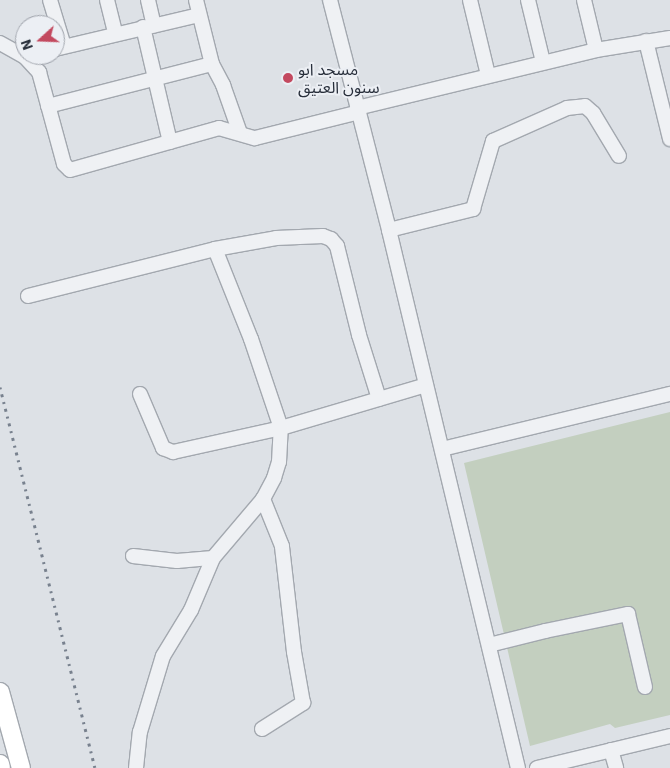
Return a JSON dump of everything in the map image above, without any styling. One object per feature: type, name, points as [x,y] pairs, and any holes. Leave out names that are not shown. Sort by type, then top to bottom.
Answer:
[{"type":"main road","points":[[0,692],[21,768]]},
{"type":"main road","points":[[0,764],[1,768]]},
{"type":"street","points":[[50,0],[53,15]]},
{"type":"street","points":[[107,0],[116,33]]},
{"type":"street","points":[[148,0],[148,26],[154,78],[170,142]]},
{"type":"street","points":[[196,0],[212,64],[223,85],[240,133]]},
{"type":"street","points":[[330,0],[389,230],[518,768]]},
{"type":"street","points":[[470,0],[488,74]]},
{"type":"street","points":[[528,0],[543,62]]},
{"type":"street","points":[[584,0],[596,50]]},
{"type":"street","points":[[65,47],[116,33],[199,15]]},
{"type":"street","points":[[34,65],[39,72],[64,164],[70,170],[219,128],[256,138],[488,74],[596,50],[670,38]]},
{"type":"street","points":[[646,41],[670,139]]},
{"type":"street","points":[[0,42],[15,50]]},
{"type":"street","points":[[48,106],[212,64]]},
{"type":"street","points":[[389,230],[473,209],[493,140],[567,108],[585,106],[593,113],[619,156]]},
{"type":"street","points":[[28,296],[215,249],[276,238],[323,236],[331,239],[337,246],[358,335],[379,399]]},
{"type":"street","points":[[136,768],[140,732],[158,667],[191,610],[213,558],[263,499],[274,478],[278,462],[281,428],[248,331],[215,249]]},
{"type":"street","points":[[140,394],[163,448],[173,452],[281,428],[426,385]]},
{"type":"street","points":[[442,449],[670,394]]},
{"type":"street","points":[[262,730],[303,703],[294,652],[282,546],[263,499]]},
{"type":"street","points":[[133,556],[177,560],[213,558]]},
{"type":"street","points":[[489,645],[553,629],[628,614],[645,687]]},
{"type":"street","points":[[537,768],[670,736]]},
{"type":"street","points":[[611,750],[616,768]]},
{"type":"green space","points":[[670,412],[670,715],[615,728],[610,724],[530,746],[464,463]]},
{"type":"railway","points":[[0,387],[95,768]]},
{"type":"place","name":"مسجد ابو سنون العتيق","points":[[288,78]]}]
